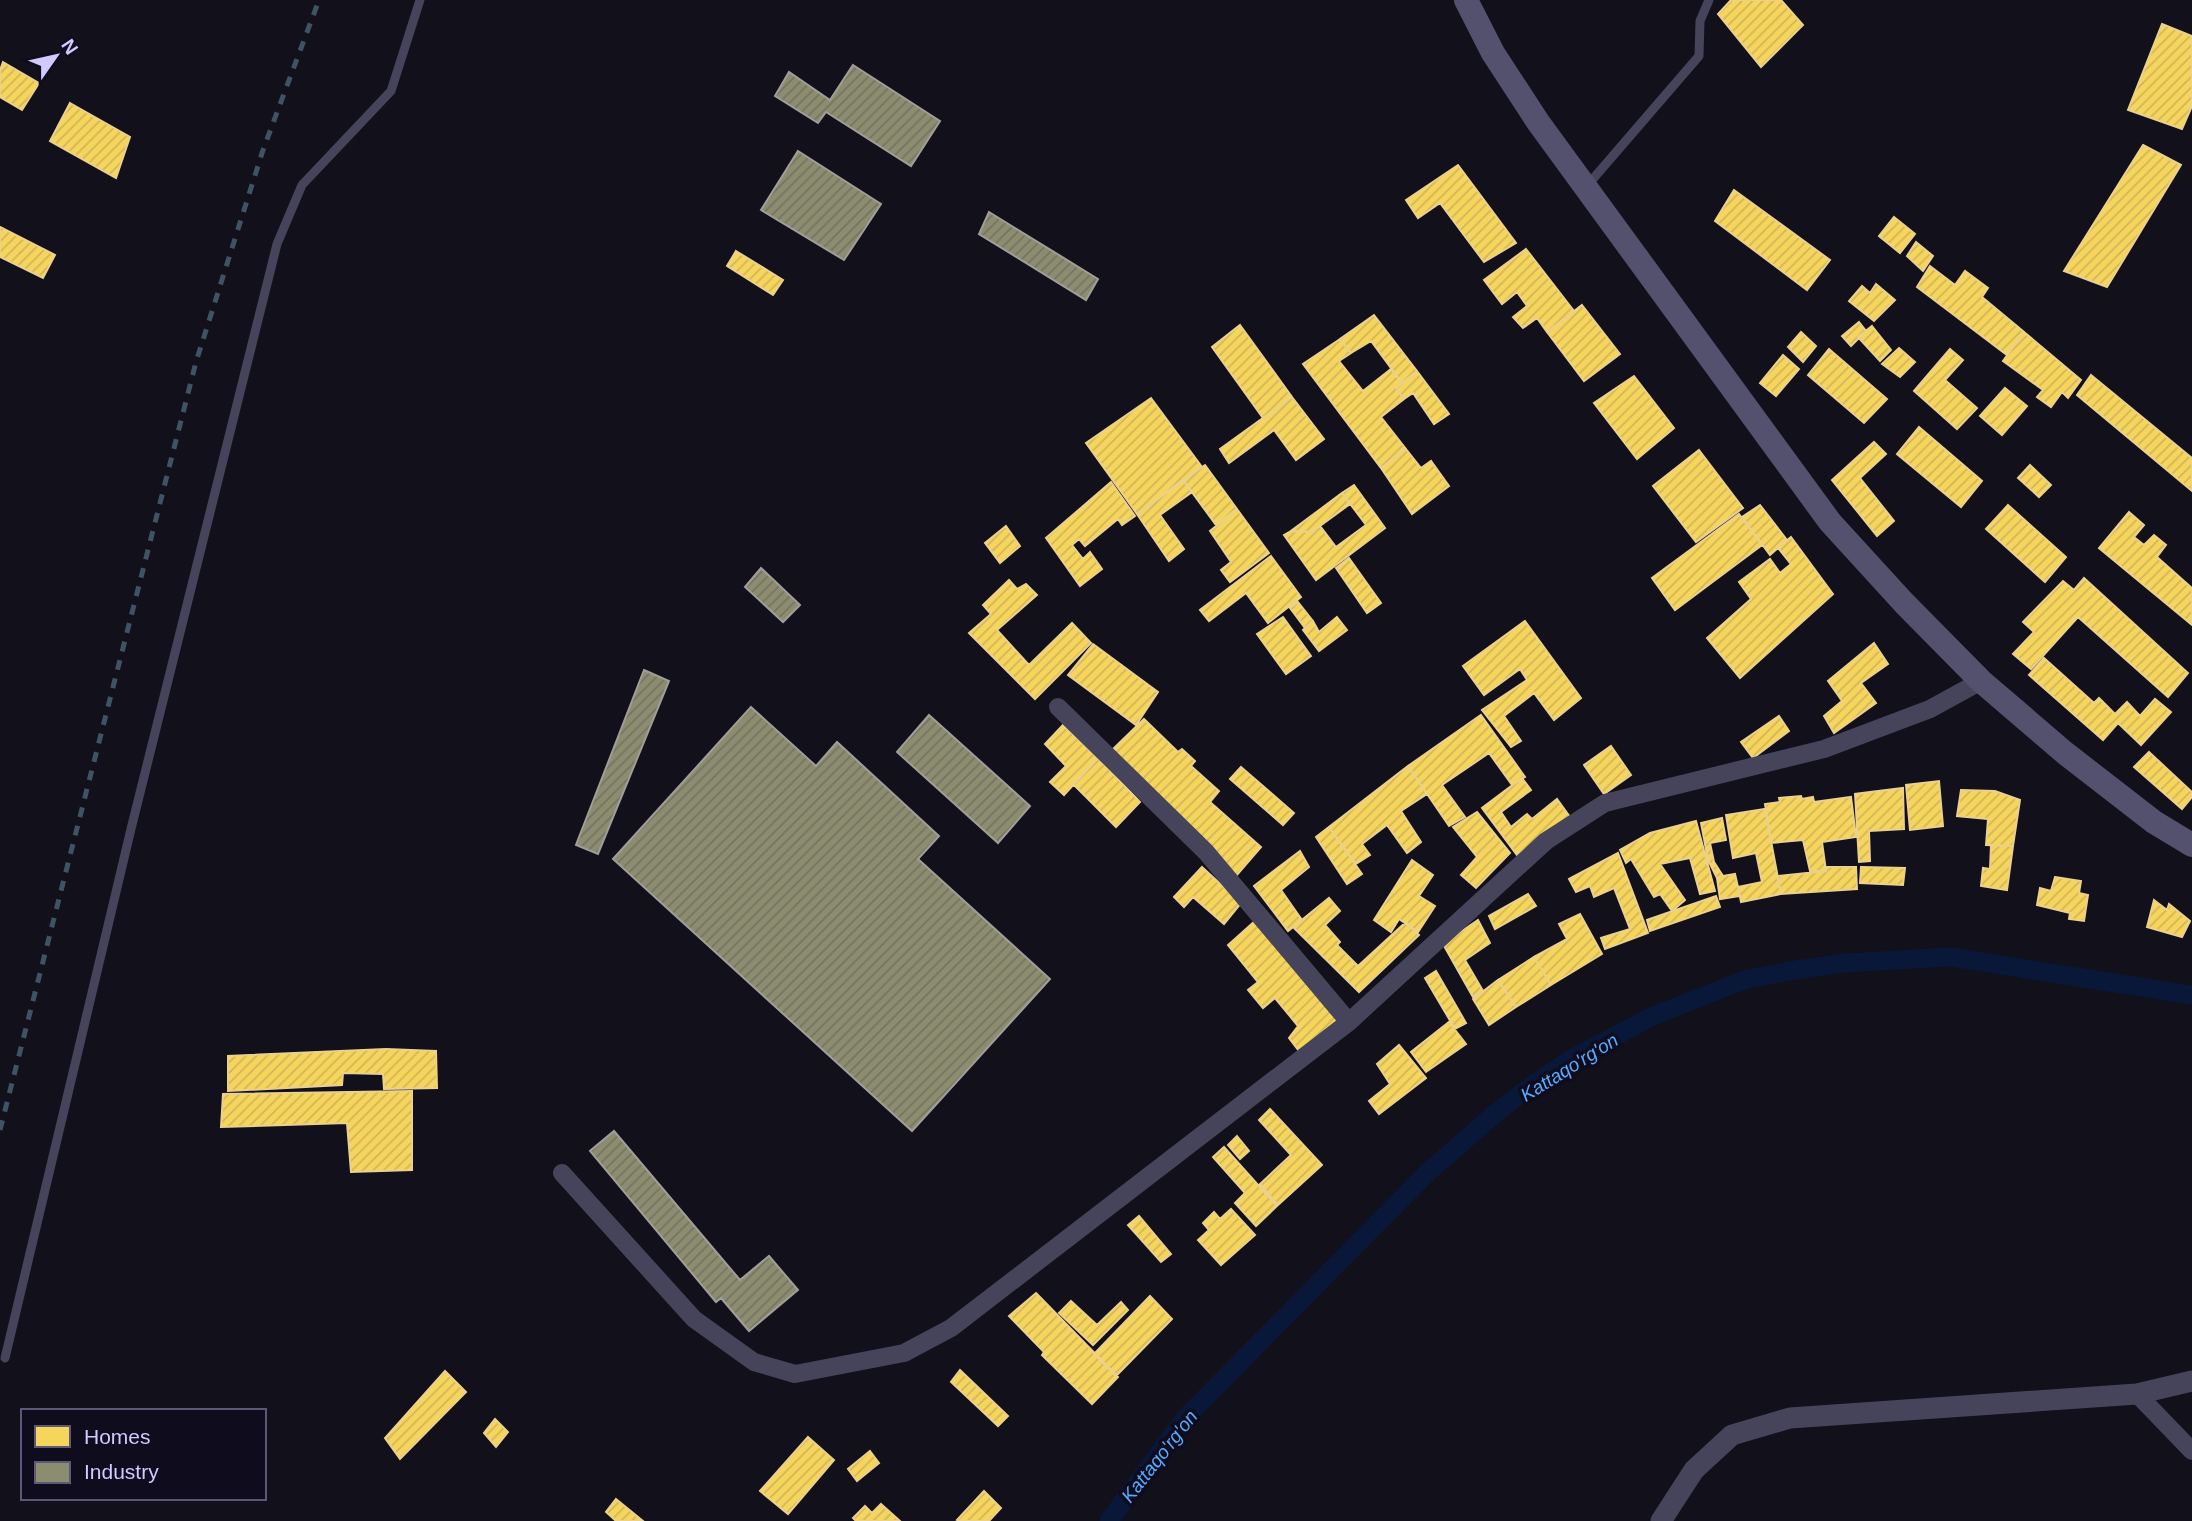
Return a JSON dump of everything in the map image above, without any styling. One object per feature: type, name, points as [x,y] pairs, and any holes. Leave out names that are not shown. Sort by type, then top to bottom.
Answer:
[{"type":"main road","points":[[1465,0],[1493,54],[1538,122],[1830,522],[1913,613],[1981,681],[2065,753],[2144,815],[2192,845]]},
{"type":"street","points":[[562,1173],[694,1319],[754,1362],[795,1374],[904,1353],[951,1328],[1349,1022],[1546,841],[1605,803],[1824,750],[1930,709],[1981,681]]},
{"type":"street","points":[[1058,707],[1206,852],[1349,1022]]},
{"type":"street","points":[[1661,1521],[1693,1470],[1732,1435],[1790,1418],[2137,1394],[2192,1381]]},
{"type":"street","points":[[2137,1394],[2192,1451]]},
{"type":"lane","points":[[5,1358],[131,828],[277,244],[302,185],[391,91],[420,0]]},
{"type":"lane","points":[[1585,188],[1699,56],[1700,21],[1709,0]]},
{"type":"building: Homes","points":[[1731,0],[1781,0],[1803,25],[1761,67],[1718,14]]},
{"type":"building: Homes","points":[[2162,24],[2192,36],[2192,106],[2182,129],[2128,110]]},
{"type":"building: Homes","points":[[3,62],[39,83],[22,110],[0,97],[0,70]]},
{"type":"building: Homes","points":[[70,103],[130,137],[116,178],[50,141]]},
{"type":"building: Homes","points":[[2143,145],[2181,165],[2107,287],[2064,271]]},
{"type":"building: Homes","points":[[1458,165],[1516,243],[1484,262],[1440,203],[1418,218],[1406,200]]},
{"type":"building: Homes","points":[[1734,190],[1830,260],[1807,290],[1715,221]]},
{"type":"building: Homes","points":[[1894,217],[1915,234],[1900,253],[1879,236]]},
{"type":"building: Homes","points":[[0,227],[55,255],[43,278],[0,257]]},
{"type":"building: Homes","points":[[1916,242],[1933,256],[1923,271],[1907,256]]},
{"type":"building: Homes","points":[[1526,249],[1574,311],[1547,332],[1537,318],[1523,328],[1513,317],[1527,306],[1517,292],[1502,304],[1484,280]]},
{"type":"building: Homes","points":[[736,251],[783,280],[773,295],[727,266]]},
{"type":"building: Homes","points":[[1930,266],[1955,285],[1965,271],[1988,288],[1982,297],[2024,332],[2007,355],[1917,287]]},
{"type":"building: Homes","points":[[1876,284],[1895,300],[1874,321],[1849,301],[1862,286],[1870,293]]},
{"type":"building: Homes","points":[[1582,305],[1620,354],[1584,381],[1547,332]]},
{"type":"building: Homes","points":[[1374,315],[1417,371],[1402,383],[1371,341],[1351,353],[1340,339]]},
{"type":"building: Homes","points":[[1859,322],[1866,331],[1851,346],[1842,336]]},
{"type":"building: Homes","points":[[1240,325],[1292,397],[1263,418],[1212,347]]},
{"type":"building: Homes","points":[[1872,326],[1891,350],[1880,361],[1858,337]]},
{"type":"building: Homes","points":[[1801,332],[1816,346],[1803,362],[1788,347]]},
{"type":"building: Homes","points":[[2024,332],[2081,380],[2068,398],[2062,392],[2051,407],[2037,397],[2043,390],[2003,361]]},
{"type":"building: Homes","points":[[1340,339],[1351,353],[1339,361],[1363,391],[1391,369],[1402,383],[1396,388],[1404,399],[1381,417],[1406,449],[1381,468],[1303,364]]},
{"type":"building: Homes","points":[[1899,348],[1915,362],[1900,377],[1882,364]]},
{"type":"building: Homes","points":[[1829,349],[1887,399],[1864,423],[1808,375]]},
{"type":"building: Homes","points":[[1950,349],[1963,360],[1945,380],[1977,408],[1957,429],[1914,391]]},
{"type":"building: Homes","points":[[1783,355],[1799,369],[1776,396],[1760,383]]},
{"type":"building: Homes","points":[[1417,371],[1449,414],[1434,424],[1413,393],[1404,399],[1396,388]]},
{"type":"building: Homes","points":[[2091,375],[2192,458],[2192,491],[2077,395]]},
{"type":"building: Homes","points":[[1634,376],[1674,428],[1637,459],[1594,403]]},
{"type":"building: Homes","points":[[2005,388],[2027,406],[2002,435],[1980,416]]},
{"type":"building: Homes","points":[[1292,397],[1324,439],[1296,460],[1274,430],[1229,463],[1220,449]]},
{"type":"building: Homes","points":[[1151,398],[1202,467],[1137,514],[1086,443]]},
{"type":"building: Homes","points":[[1919,427],[1982,481],[1961,507],[1897,454]]},
{"type":"building: Homes","points":[[1874,442],[1886,454],[1860,478],[1894,521],[1877,536],[1832,480]]},
{"type":"building: Homes","points":[[1406,449],[1421,468],[1431,461],[1449,486],[1412,514],[1381,468]]},
{"type":"building: Homes","points":[[1699,450],[1743,508],[1696,542],[1653,486]]},
{"type":"building: Homes","points":[[1205,465],[1237,509],[1216,525],[1183,480]]},
{"type":"building: Homes","points":[[2030,465],[2051,485],[2039,497],[2018,478]]},
{"type":"building: Homes","points":[[1183,480],[1192,492],[1160,515],[1184,549],[1169,561],[1137,514]]},
{"type":"building: Homes","points":[[1111,482],[1135,516],[1122,525],[1118,519],[1085,546],[1079,539],[1072,545],[1083,559],[1090,552],[1102,569],[1080,586],[1046,538]]},
{"type":"building: Homes","points":[[1354,485],[1385,528],[1316,580],[1284,535],[1291,531],[1312,532],[1320,526],[1336,547],[1366,525],[1342,493]]},
{"type":"building: Homes","points":[[1342,493],[1350,504],[1312,532],[1291,531]]},
{"type":"building: Homes","points":[[1760,505],[1787,540],[1770,555],[1742,517]]},
{"type":"building: Homes","points":[[2008,505],[2066,557],[2045,582],[1986,529]]},
{"type":"building: Homes","points":[[1237,509],[1269,553],[1230,582],[1221,570],[1231,562],[1210,531]]},
{"type":"building: Homes","points":[[2129,512],[2144,525],[2134,537],[2144,545],[2154,535],[2166,545],[2157,557],[2192,588],[2192,625],[2099,548]]},
{"type":"building: Homes","points":[[1739,514],[1762,545],[1675,610],[1652,578]]},
{"type":"building: Homes","points":[[1006,526],[1020,546],[1000,563],[985,543]]},
{"type":"building: Homes","points":[[1791,537],[1833,594],[1740,678],[1707,638],[1751,599],[1739,582],[1770,559],[1780,573],[1791,564],[1778,548]]},
{"type":"building: Homes","points":[[1271,556],[1301,597],[1268,623],[1246,593],[1209,621],[1200,610]]},
{"type":"building: Homes","points":[[1349,558],[1381,603],[1367,613],[1336,568]]},
{"type":"building: Homes","points":[[2084,578],[2188,673],[2168,697],[2078,617],[2031,669],[2013,654],[2034,632],[2023,622],[2063,581],[2074,590]]},
{"type":"building: Homes","points":[[1009,580],[1017,589],[1026,584],[1037,595],[997,630],[1029,665],[1072,623],[1091,643],[1035,699],[969,633],[991,614],[983,605]]},
{"type":"building: Homes","points":[[1298,602],[1313,621],[1305,628],[1290,608]]},
{"type":"building: Homes","points":[[1283,617],[1311,656],[1286,674],[1257,634]]},
{"type":"building: Homes","points":[[1337,617],[1347,630],[1319,651],[1303,630],[1313,621],[1319,632]]},
{"type":"building: Homes","points":[[1525,621],[1581,698],[1554,720],[1534,693],[1504,716],[1521,741],[1511,747],[1482,710],[1527,680],[1520,669],[1484,695],[1463,666]]},
{"type":"building: Homes","points":[[1874,643],[1888,664],[1861,683],[1876,703],[1834,733],[1824,716],[1842,701],[1828,681]]},
{"type":"building: Homes","points":[[1093,644],[1158,692],[1136,725],[1068,675]]},
{"type":"building: Homes","points":[[2044,658],[2094,703],[2099,698],[2115,714],[2127,702],[2140,716],[2155,699],[2171,712],[2141,745],[2118,723],[2103,740],[2029,675]]},
{"type":"building: Homes","points":[[1481,715],[1525,777],[1512,785],[1489,753],[1442,785],[1465,817],[1449,826],[1408,766]]},
{"type":"building: Homes","points":[[1779,716],[1789,731],[1753,758],[1741,742]]},
{"type":"building: Homes","points":[[1144,719],[1178,752],[1182,749],[1195,761],[1191,766],[1219,791],[1210,802],[1261,847],[1236,876],[1111,751]]},
{"type":"building: Homes","points":[[1063,725],[1098,758],[1064,795],[1050,782],[1066,766],[1045,744]]},
{"type":"building: Homes","points":[[1611,746],[1631,775],[1604,794],[1584,765]]},
{"type":"building: Homes","points":[[2149,752],[2192,792],[2192,797],[2182,809],[2134,767]]},
{"type":"building: Homes","points":[[1098,758],[1140,802],[1116,827],[1073,784]]},
{"type":"building: Homes","points":[[1408,766],[1427,794],[1401,811],[1421,842],[1407,853],[1387,825],[1362,844],[1370,855],[1356,864],[1329,827]]},
{"type":"building: Homes","points":[[1241,767],[1294,813],[1283,825],[1230,779]]},
{"type":"building: Homes","points":[[1522,778],[1531,790],[1501,812],[1511,827],[1527,814],[1532,819],[1557,799],[1570,817],[1517,855],[1482,808]]},
{"type":"building: Homes","points":[[1939,781],[1943,826],[1910,830],[1906,785]]},
{"type":"building: Homes","points":[[1903,788],[1904,829],[1869,831],[1870,861],[1859,862],[1855,794]]},
{"type":"building: Homes","points":[[1961,790],[1995,791],[2020,800],[2013,846],[1986,845],[1988,819],[1957,816]]},
{"type":"building: Homes","points":[[1801,796],[1802,799],[1813,797],[1814,802],[1851,797],[1856,837],[1822,842],[1826,871],[1810,871],[1803,840],[1771,843],[1765,804],[1780,802],[1779,798]]},
{"type":"building: Homes","points":[[1765,809],[1781,894],[1741,902],[1738,887],[1762,882],[1756,853],[1733,858],[1726,815]]},
{"type":"building: Homes","points":[[1477,812],[1510,853],[1476,888],[1461,875],[1477,857],[1453,827]]},
{"type":"building: Homes","points":[[1722,818],[1726,840],[1710,843],[1714,862],[1723,876],[1735,874],[1740,896],[1720,899],[1717,878],[1708,860],[1701,823]]},
{"type":"building: Homes","points":[[1696,821],[1715,891],[1700,894],[1690,858],[1660,864],[1685,900],[1672,911],[1660,894],[1654,897],[1631,859],[1626,863],[1620,850],[1650,833]]},
{"type":"building: Homes","points":[[1329,827],[1362,874],[1347,884],[1316,837]]},
{"type":"building: Homes","points":[[1991,845],[2013,846],[2007,890],[1981,886],[1983,868],[1990,869]]},
{"type":"building: Homes","points":[[1300,851],[1309,867],[1281,890],[1302,920],[1288,931],[1254,886]]},
{"type":"building: Homes","points":[[1618,853],[1648,933],[1605,949],[1601,938],[1630,929],[1614,888],[1594,897],[1590,886],[1576,892],[1569,879]]},
{"type":"building: Homes","points":[[1412,860],[1433,875],[1419,896],[1435,906],[1418,932],[1399,919],[1391,932],[1374,920]]},
{"type":"building: Homes","points":[[1202,867],[1241,903],[1224,924],[1193,897],[1184,907],[1174,897]]},
{"type":"building: Homes","points":[[1825,867],[1856,867],[1857,889],[1781,894],[1777,876],[1826,871]]},
{"type":"building: Homes","points":[[1861,867],[1905,868],[1903,885],[1860,883]]},
{"type":"building: Homes","points":[[2055,877],[2081,881],[2079,893],[2088,895],[2084,921],[2069,919],[2070,913],[2037,905],[2040,888],[2051,891]]},
{"type":"building: Homes","points":[[1528,894],[1536,906],[1495,929],[1489,916]]},
{"type":"building: Homes","points":[[1716,896],[1720,907],[1650,931],[1647,920]]},
{"type":"building: Homes","points":[[1329,898],[1340,911],[1325,925],[1340,942],[1337,945],[1358,966],[1406,922],[1419,935],[1359,992],[1293,927]]},
{"type":"building: Homes","points":[[2154,900],[2167,910],[2169,904],[2190,921],[2182,937],[2147,927]]},
{"type":"building: Homes","points":[[1580,914],[1602,954],[1551,985],[1534,957],[1567,939],[1559,924]]},
{"type":"building: Homes","points":[[1478,920],[1490,943],[1465,960],[1483,991],[1473,997],[1443,944]]},
{"type":"building: Homes","points":[[1255,921],[1340,1021],[1299,1051],[1289,1038],[1298,1026],[1275,998],[1263,1008],[1248,990],[1258,982],[1228,945]]},
{"type":"building: Homes","points":[[1534,957],[1551,985],[1516,1007],[1498,980]]},
{"type":"building: Homes","points":[[1436,971],[1466,1023],[1455,1029],[1425,978]]},
{"type":"building: Homes","points":[[1498,980],[1516,1007],[1489,1025],[1473,999]]},
{"type":"building: Homes","points":[[1449,1022],[1466,1044],[1426,1072],[1411,1052]]},
{"type":"building: Homes","points":[[1399,1045],[1426,1078],[1379,1114],[1369,1101],[1390,1084],[1377,1064]]},
{"type":"building: Homes","points":[[386,1049],[436,1051],[437,1088],[384,1089],[383,1074],[343,1073],[342,1085],[228,1091],[228,1056]]},
{"type":"building: Homes","points":[[412,1091],[412,1170],[351,1172],[347,1123],[221,1127],[223,1094]]},
{"type":"building: Homes","points":[[1270,1109],[1322,1165],[1278,1205],[1260,1184],[1291,1155],[1259,1120]]},
{"type":"building: Homes","points":[[1237,1136],[1249,1151],[1240,1159],[1228,1145]]},
{"type":"building: Homes","points":[[1224,1147],[1277,1206],[1256,1226],[1235,1203],[1245,1193],[1213,1157]]},
{"type":"building: Homes","points":[[1231,1209],[1255,1235],[1221,1265],[1198,1240],[1209,1230],[1203,1223],[1214,1212],[1220,1219]]},
{"type":"building: Homes","points":[[1139,1216],[1171,1254],[1161,1262],[1128,1225]]},
{"type":"building: Homes","points":[[1036,1293],[1118,1377],[1092,1404],[1042,1355],[1044,1352],[1009,1316]]},
{"type":"building: Homes","points":[[1150,1296],[1172,1319],[1116,1376],[1094,1354]]},
{"type":"building: Homes","points":[[1071,1301],[1097,1325],[1121,1302],[1128,1310],[1093,1345],[1059,1313]]},
{"type":"building: Homes","points":[[960,1370],[1008,1416],[998,1426],[951,1382]]},
{"type":"building: Homes","points":[[445,1371],[466,1392],[400,1459],[385,1438]]},
{"type":"building: Homes","points":[[495,1419],[508,1432],[496,1447],[484,1433]]},
{"type":"building: Homes","points":[[808,1437],[834,1460],[788,1514],[760,1491]]},
{"type":"building: Homes","points":[[870,1451],[879,1463],[857,1481],[848,1469]]},
{"type":"building: Homes","points":[[984,1491],[1001,1508],[989,1521],[957,1520]]},
{"type":"building: Homes","points":[[616,1499],[643,1521],[616,1521],[606,1512]]},
{"type":"building: Homes","points":[[881,1504],[900,1521],[856,1521],[853,1518],[865,1506],[872,1513]]},
{"type":"building: Industry","points":[[853,65],[940,121],[911,166],[826,112],[818,123],[775,96],[789,72],[830,100]]},
{"type":"building: Industry","points":[[798,151],[881,204],[844,260],[761,210]]},
{"type":"building: Industry","points":[[989,212],[1098,279],[1086,300],[979,234]]},
{"type":"building: Industry","points":[[761,568],[800,605],[783,622],[745,587]]},
{"type":"building: Industry","points":[[644,670],[669,681],[598,854],[576,845]]},
{"type":"building: Industry","points":[[751,707],[816,766],[837,742],[939,836],[918,859],[1050,979],[912,1131],[613,859]]},
{"type":"building: Industry","points":[[929,715],[1030,806],[998,843],[897,752]]},
{"type":"building: Industry","points":[[614,1131],[740,1280],[769,1256],[798,1290],[749,1331],[721,1298],[716,1302],[590,1151]]},
{"type":"waterway","name":"Kattaqo'rg'on","points":[[1109,1521],[1187,1416],[1428,1172],[1534,1084],[1571,1059],[1653,1016],[1744,980],[1845,963],[1950,957],[2192,995]]},
{"type":"railway","points":[[0,1130],[196,362],[263,150],[319,0]]}]
